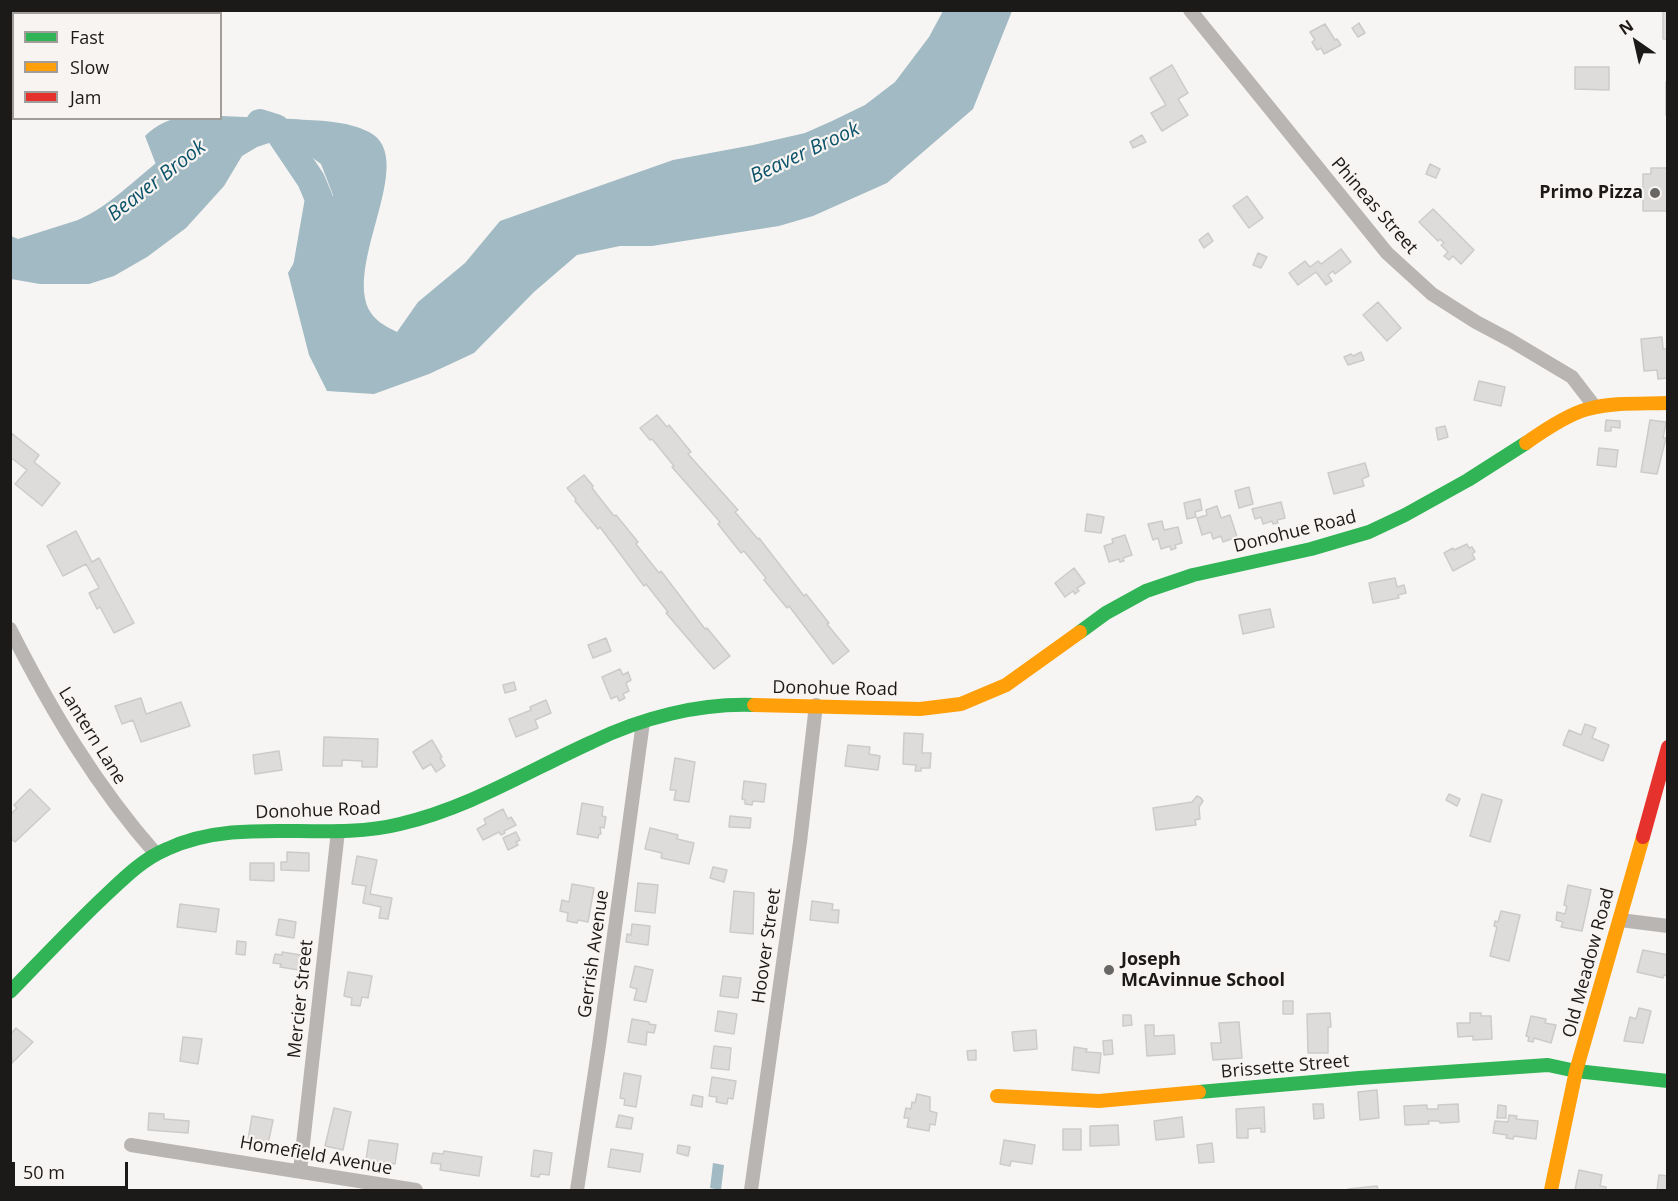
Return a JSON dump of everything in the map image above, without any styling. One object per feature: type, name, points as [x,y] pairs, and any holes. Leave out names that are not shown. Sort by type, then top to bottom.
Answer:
[{"type":"street","name":"Phineas Street","points":[[1190,10],[1387,253],[1432,294],[1572,377],[1595,407]]},
{"type":"street","name":"Donohue Road","points":[[10,992],[80,919],[120,882],[156,854],[185,842],[210,834],[260,831],[360,831],[398,825],[436,815],[478,798],[593,741],[677,712],[735,705],[920,709],[950,706],[976,699],[1006,684],[1106,613],[1146,591],[1193,575],[1311,549],[1369,531],[1405,515],[1468,480],[1574,413],[1595,407],[1668,403]]},
{"type":"street","name":"Lantern Lane","points":[[10,629],[42,690],[85,762],[111,800],[156,854]]},
{"type":"street","name":"Hoover Street","points":[[751,1191],[800,842],[816,705]]},
{"type":"street","name":"Gerrish Avenue","points":[[577,1191],[643,722]]},
{"type":"street","name":"Old Meadow Road","points":[[1551,1191],[1576,1071],[1664,771],[1668,747]]},
{"type":"street","name":"Mercier Street","points":[[300,1171],[338,831]]},
{"type":"street","points":[[1620,920],[1668,926]]},
{"type":"street","name":"Brissette Street","points":[[997,1096],[1099,1101],[1347,1079],[1548,1065],[1576,1071],[1668,1081]]},
{"type":"street","name":"Homefield Avenue","points":[[131,1145],[410,1190]]},
{"type":"water","points":[[943,11],[1012,11],[973,109],[887,183],[813,216],[779,226],[652,246],[620,246],[577,255],[534,292],[474,353],[429,374],[374,394],[327,391],[309,355],[288,273],[333,195],[321,164],[306,153],[288,145],[272,142],[257,147],[242,156],[224,186],[186,228],[147,257],[114,276],[89,284],[40,284],[11,279],[11,236],[18,239],[97,214],[133,210],[152,195],[160,175],[145,136],[163,123],[172,120],[222,120],[222,116],[332,122],[351,125],[369,132],[382,145],[387,165],[384,189],[365,269],[364,293],[373,316],[397,332],[418,302],[465,263],[500,221],[673,160],[805,133],[865,105],[895,82],[929,37]]},
{"type":"water","points":[[713,1163],[724,1165],[721,1190],[710,1188]]},
{"type":"building","points":[[1663,10],[1668,10],[1668,39],[1663,39]]},
{"type":"building","points":[[1359,23],[1365,33],[1358,37],[1352,28]]},
{"type":"building","points":[[1325,24],[1341,45],[1324,54],[1321,48],[1317,50],[1310,32]]},
{"type":"building","points":[[1172,65],[1188,93],[1178,99],[1188,115],[1162,131],[1151,113],[1166,105],[1150,78]]},
{"type":"building","points":[[1575,67],[1609,67],[1609,90],[1575,89]]},
{"type":"building","points":[[1666,82],[1668,82],[1668,115],[1666,115]]},
{"type":"building","points":[[1142,135],[1146,142],[1133,148],[1130,142]]},
{"type":"building","points":[[1430,164],[1440,169],[1436,178],[1426,174]]},
{"type":"building","name":"Primo Pizza","points":[[1651,168],[1668,168],[1668,211],[1643,211],[1643,174],[1651,174]]},
{"type":"building","points":[[1247,196],[1263,218],[1249,228],[1233,206]]},
{"type":"building","points":[[1433,209],[1474,250],[1461,264],[1453,256],[1449,260],[1444,256],[1448,252],[1441,245],[1444,243],[1440,239],[1438,241],[1419,222]]},
{"type":"building","points":[[1208,233],[1213,241],[1204,248],[1199,240]]},
{"type":"building","points":[[1341,249],[1351,262],[1335,274],[1333,271],[1328,275],[1332,281],[1326,285],[1316,272],[1298,285],[1289,273],[1305,261],[1310,267],[1318,261],[1321,264]]},
{"type":"building","points":[[1258,253],[1267,257],[1261,268],[1253,265]]},
{"type":"building","points":[[1378,302],[1401,328],[1387,341],[1363,315]]},
{"type":"building","points":[[1662,337],[1663,349],[1668,349],[1668,378],[1658,379],[1657,370],[1644,371],[1641,339]]},
{"type":"building","points":[[1361,352],[1364,360],[1348,365],[1344,357]]},
{"type":"building","points":[[1479,381],[1505,387],[1501,406],[1474,400]]},
{"type":"building","points":[[657,415],[667,427],[669,425],[691,452],[688,454],[738,510],[735,512],[759,538],[804,596],[806,594],[849,651],[833,664],[789,606],[787,608],[744,551],[741,553],[718,524],[720,522],[672,467],[674,466],[652,439],[650,440],[640,428]]},
{"type":"building","points":[[1606,420],[1620,421],[1620,428],[1611,427],[1611,431],[1605,431]]},
{"type":"building","points":[[1650,420],[1666,422],[1663,438],[1666,438],[1657,474],[1641,472]]},
{"type":"building","points":[[1445,426],[1448,437],[1438,440],[1436,428]]},
{"type":"building","points":[[10,432],[39,455],[34,462],[60,483],[42,506],[15,484],[27,470],[10,457]]},
{"type":"building","points":[[1599,448],[1618,450],[1616,467],[1597,465]]},
{"type":"building","points":[[1365,463],[1369,476],[1362,479],[1364,486],[1334,494],[1328,473]]},
{"type":"building","points":[[584,475],[614,516],[616,515],[638,542],[636,544],[659,573],[661,571],[705,629],[707,628],[730,656],[714,669],[666,613],[668,612],[646,584],[644,586],[600,527],[598,529],[575,501],[576,499],[567,488]]},
{"type":"building","points":[[1249,487],[1253,504],[1239,508],[1235,491]]},
{"type":"building","points":[[1200,499],[1202,510],[1195,512],[1196,517],[1187,519],[1184,503]]},
{"type":"building","points":[[1281,502],[1285,518],[1277,520],[1278,523],[1273,524],[1272,521],[1263,524],[1261,517],[1255,519],[1252,509]]},
{"type":"building","points":[[1217,506],[1221,518],[1230,515],[1237,537],[1223,542],[1221,536],[1213,539],[1211,532],[1202,535],[1197,518],[1207,515],[1206,510]]},
{"type":"building","points":[[1087,514],[1104,517],[1101,533],[1085,531]]},
{"type":"building","points":[[1162,521],[1164,530],[1178,527],[1182,543],[1175,545],[1176,548],[1171,550],[1170,546],[1161,549],[1158,538],[1153,540],[1148,524]]},
{"type":"building","points":[[76,531],[92,562],[99,558],[134,623],[114,633],[100,607],[97,609],[89,593],[99,588],[86,564],[63,576],[47,546]]},
{"type":"building","points":[[1125,535],[1132,555],[1123,558],[1124,561],[1120,562],[1119,559],[1109,562],[1104,546],[1113,543],[1112,539]]},
{"type":"building","points":[[1467,544],[1475,552],[1472,554],[1475,559],[1453,571],[1444,553]]},
{"type":"building","points":[[1074,568],[1085,583],[1077,588],[1079,591],[1075,594],[1073,591],[1065,597],[1055,583]]},
{"type":"building","points":[[1395,578],[1397,587],[1404,585],[1406,593],[1398,595],[1399,598],[1373,603],[1369,583]]},
{"type":"building","points":[[1270,609],[1274,627],[1243,634],[1239,615]]},
{"type":"building","points":[[606,638],[611,651],[593,658],[588,645]]},
{"type":"building","points":[[620,669],[623,675],[628,672],[631,680],[626,683],[629,691],[623,694],[625,698],[619,701],[617,696],[611,699],[602,677]]},
{"type":"building","points":[[514,682],[516,690],[505,693],[503,685]]},
{"type":"building","points":[[141,698],[146,714],[181,702],[190,726],[141,742],[133,720],[122,724],[115,706]]},
{"type":"building","points":[[546,700],[551,713],[535,720],[538,728],[516,737],[509,719],[531,710],[530,707]]},
{"type":"building","points":[[1585,724],[1596,728],[1592,738],[1609,745],[1603,761],[1563,745],[1569,730],[1581,735]]},
{"type":"building","points":[[904,733],[923,734],[922,753],[931,753],[930,768],[915,771],[916,765],[903,764]]},
{"type":"building","points":[[324,737],[378,739],[377,767],[362,767],[362,761],[342,760],[342,766],[323,766]]},
{"type":"building","points":[[432,740],[445,766],[436,772],[431,764],[423,769],[413,752]]},
{"type":"building","points":[[848,745],[870,747],[869,754],[880,756],[878,770],[845,766]]},
{"type":"building","points":[[279,751],[282,770],[255,774],[253,755]]},
{"type":"building","points":[[675,758],[695,762],[689,802],[674,800],[676,790],[670,790]]},
{"type":"building","points":[[744,781],[766,784],[764,802],[753,801],[752,805],[745,804],[745,800],[742,799]]},
{"type":"building","points":[[30,789],[50,809],[15,842],[10,838],[10,815],[17,808],[14,805]]},
{"type":"building","points":[[1449,794],[1460,799],[1457,806],[1446,800]]},
{"type":"building","points":[[1482,794],[1502,800],[1490,842],[1470,836]]},
{"type":"building","points":[[1197,796],[1203,801],[1199,807],[1200,819],[1195,820],[1196,825],[1156,830],[1153,808],[1192,802]]},
{"type":"building","points":[[582,803],[603,807],[602,816],[606,817],[604,828],[600,827],[601,834],[598,838],[577,834]]},
{"type":"building","points":[[503,809],[508,819],[511,817],[516,825],[501,835],[499,832],[483,840],[477,829],[486,824],[484,819]]},
{"type":"building","points":[[730,816],[751,818],[750,828],[729,827]]},
{"type":"building","points":[[650,828],[678,835],[677,839],[694,843],[689,864],[661,858],[662,853],[645,849]]},
{"type":"building","points":[[516,832],[520,840],[516,842],[518,845],[508,850],[503,838]]},
{"type":"building","points":[[287,852],[309,853],[309,871],[281,870],[281,862],[287,862]]},
{"type":"building","points":[[357,856],[377,860],[370,894],[392,898],[388,919],[379,918],[381,907],[363,903],[366,886],[352,884]]},
{"type":"building","points":[[250,863],[274,863],[274,881],[250,880]]},
{"type":"building","points":[[713,867],[727,870],[724,882],[710,878]]},
{"type":"building","points":[[638,883],[658,885],[655,913],[635,911]]},
{"type":"building","points":[[572,884],[594,888],[588,922],[567,921],[568,913],[560,911],[562,900],[569,902]]},
{"type":"building","points":[[1568,885],[1591,890],[1582,931],[1561,927],[1563,922],[1556,920],[1557,912],[1565,914],[1567,906],[1564,905]]},
{"type":"building","points":[[734,891],[754,893],[753,934],[730,932]]},
{"type":"building","points":[[812,901],[833,904],[832,910],[839,910],[838,923],[810,920]]},
{"type":"building","points":[[180,904],[219,909],[216,932],[177,927]]},
{"type":"building","points":[[1501,911],[1520,915],[1509,961],[1490,956],[1497,927],[1494,926],[1495,921],[1498,922]]},
{"type":"building","points":[[279,919],[296,922],[294,938],[276,935]]},
{"type":"building","points":[[632,924],[650,926],[648,945],[626,942],[627,934],[631,935]]},
{"type":"building","points":[[237,941],[246,942],[245,955],[236,954]]},
{"type":"building","points":[[1643,950],[1668,955],[1668,976],[1664,975],[1663,978],[1637,972]]},
{"type":"building","points":[[282,952],[301,955],[299,970],[280,967],[281,964],[273,963],[275,954],[282,955]]},
{"type":"building","points":[[635,966],[653,970],[646,1002],[634,1000],[637,989],[630,987]]},
{"type":"building","points":[[348,972],[372,976],[368,998],[362,997],[360,1006],[351,1005],[352,998],[344,996]]},
{"type":"building","points":[[723,976],[741,978],[738,998],[720,996]]},
{"type":"building","points":[[1283,1001],[1293,1001],[1293,1014],[1283,1014]]},
{"type":"building","points":[[1639,1008],[1651,1011],[1643,1043],[1624,1041],[1630,1017],[1636,1019]]},
{"type":"building","points":[[718,1011],[737,1014],[734,1034],[715,1031]]},
{"type":"building","points":[[1330,1013],[1328,1053],[1308,1053],[1307,1014]]},
{"type":"building","points":[[1470,1013],[1491,1016],[1492,1039],[1473,1040],[1473,1036],[1458,1037],[1457,1023],[1470,1023]]},
{"type":"building","points":[[1123,1015],[1131,1015],[1132,1025],[1123,1026]]},
{"type":"building","points":[[1531,1016],[1546,1019],[1545,1023],[1556,1025],[1551,1043],[1534,1038],[1533,1042],[1528,1041],[1529,1037],[1526,1036]]},
{"type":"building","points":[[632,1019],[656,1025],[654,1033],[647,1032],[646,1045],[628,1042]]},
{"type":"building","points":[[1239,1022],[1242,1058],[1213,1060],[1211,1043],[1221,1043],[1219,1023]]},
{"type":"building","points":[[1145,1025],[1154,1025],[1154,1036],[1174,1035],[1175,1054],[1147,1056]]},
{"type":"building","points":[[16,1028],[33,1042],[12,1063],[10,1035]]},
{"type":"building","points":[[1036,1030],[1037,1049],[1014,1051],[1012,1032]]},
{"type":"building","points":[[183,1037],[202,1039],[198,1064],[180,1061]]},
{"type":"building","points":[[1112,1040],[1113,1054],[1104,1055],[1103,1041]]},
{"type":"building","points":[[714,1046],[731,1048],[729,1070],[711,1068]]},
{"type":"building","points":[[1074,1047],[1087,1049],[1086,1052],[1101,1053],[1099,1073],[1072,1070]]},
{"type":"building","points":[[976,1050],[976,1060],[968,1060],[967,1051]]},
{"type":"building","points":[[624,1073],[641,1076],[636,1107],[624,1105],[625,1099],[620,1098]]},
{"type":"building","points":[[712,1077],[736,1081],[733,1099],[728,1098],[727,1104],[716,1102],[717,1097],[709,1096]]},
{"type":"building","points":[[1377,1090],[1379,1118],[1360,1120],[1358,1092]]},
{"type":"building","points":[[917,1094],[930,1097],[930,1111],[937,1113],[935,1125],[930,1124],[929,1131],[907,1127],[909,1118],[904,1118],[906,1108],[911,1109]]},
{"type":"building","points":[[693,1095],[703,1097],[702,1107],[691,1105]]},
{"type":"building","points":[[1313,1104],[1323,1104],[1324,1118],[1314,1119]]},
{"type":"building","points":[[1458,1104],[1459,1122],[1428,1121],[1429,1124],[1405,1125],[1404,1106],[1427,1105],[1427,1109],[1438,1109],[1438,1105]]},
{"type":"building","points":[[1498,1105],[1506,1106],[1506,1118],[1497,1118]]},
{"type":"building","points":[[1264,1107],[1265,1132],[1261,1132],[1261,1128],[1248,1129],[1248,1138],[1237,1138],[1236,1109]]},
{"type":"building","points":[[334,1108],[351,1112],[343,1150],[325,1146]]},
{"type":"building","points":[[149,1113],[164,1114],[164,1119],[189,1121],[188,1133],[148,1130]]},
{"type":"building","points":[[619,1115],[633,1118],[631,1129],[616,1127]]},
{"type":"building","points":[[1509,1115],[1517,1116],[1516,1119],[1538,1121],[1536,1139],[1514,1136],[1513,1139],[1506,1138],[1507,1135],[1493,1133],[1495,1121],[1508,1122]]},
{"type":"building","points":[[252,1116],[273,1120],[268,1144],[248,1140]]},
{"type":"building","points":[[1182,1117],[1184,1137],[1156,1140],[1154,1121]]},
{"type":"building","points":[[1118,1125],[1119,1145],[1090,1146],[1090,1126]]},
{"type":"building","points":[[1063,1129],[1081,1129],[1081,1150],[1063,1150]]},
{"type":"building","points":[[369,1140],[398,1144],[395,1164],[366,1160]]},
{"type":"building","points":[[1004,1140],[1035,1145],[1032,1164],[1011,1161],[1010,1166],[1000,1164]]},
{"type":"building","points":[[1212,1143],[1214,1162],[1199,1163],[1197,1145]]},
{"type":"building","points":[[678,1145],[690,1147],[688,1156],[677,1153]]},
{"type":"building","points":[[611,1149],[643,1154],[640,1172],[608,1167]]},
{"type":"building","points":[[534,1150],[552,1153],[549,1175],[531,1176]]},
{"type":"building","points":[[444,1151],[482,1157],[479,1176],[440,1170],[441,1164],[431,1163],[433,1153],[443,1154]]},
{"type":"building","points":[[1579,1170],[1602,1175],[1600,1186],[1606,1187],[1606,1190],[1575,1190]]},
{"type":"building","points":[[1659,1175],[1668,1176],[1668,1190],[1657,1190]]},
{"type":"building","points":[[1377,1186],[1378,1190],[1348,1190],[1348,1189]]},
{"type":"waterway","name":"Beaver Brook","points":[[260,123],[276,128],[311,180],[319,199],[307,268]]},
{"type":"waterway","name":"Beaver Brook","points":[[87,231],[113,216],[189,155]]},
{"type":"traffic: fast","points":[[1080,632],[1106,613],[1146,591],[1193,575],[1311,549],[1369,532],[1468,480],[1526,443]]},
{"type":"traffic: fast","points":[[10,992],[120,882],[142,863],[167,849],[195,839],[224,833],[342,831],[400,824],[474,799],[611,733],[650,719],[712,707],[754,705]]},
{"type":"traffic: fast","points":[[1199,1092],[1548,1065],[1576,1071],[1668,1081]]},
{"type":"traffic: slow","points":[[1526,443],[1580,411],[1618,404],[1668,403]]},
{"type":"traffic: slow","points":[[754,705],[920,709],[961,704],[1006,685],[1080,632]]},
{"type":"traffic: slow","points":[[1551,1190],[1576,1071],[1643,837]]},
{"type":"traffic: slow","points":[[997,1096],[1099,1101],[1199,1092]]},
{"type":"traffic: jam","points":[[1643,837],[1668,747]]},
{"type":"place","name":"Primo Pizza","points":[[1655,193]]},
{"type":"place","name":"Joseph McAvinnue School","points":[[1109,970]]}]
